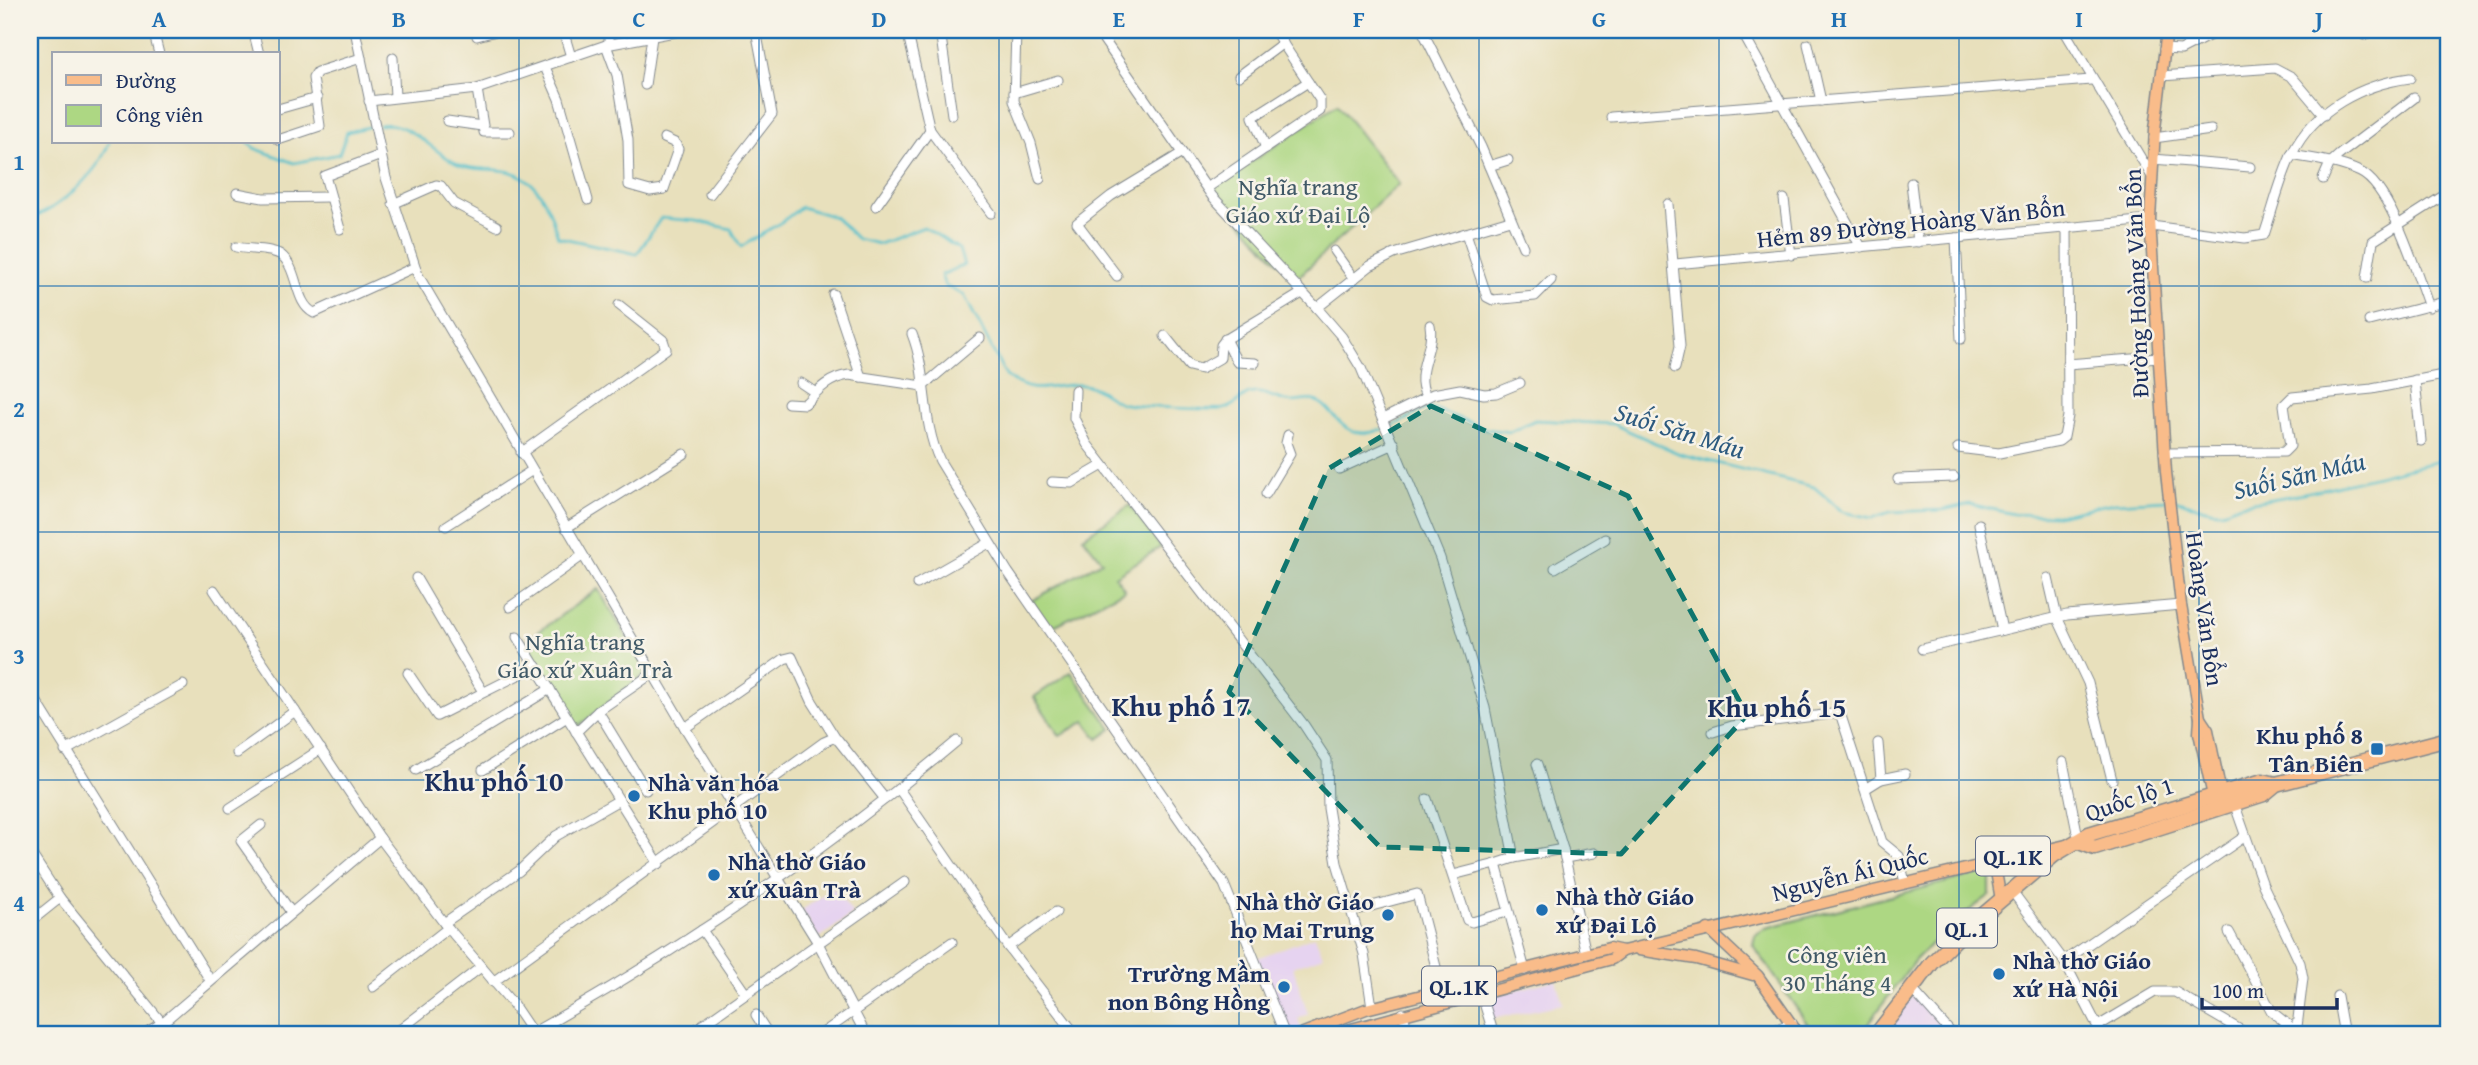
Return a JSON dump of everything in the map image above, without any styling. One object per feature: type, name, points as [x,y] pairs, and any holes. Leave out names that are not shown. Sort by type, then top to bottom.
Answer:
[{"type":"highway","name":"Quốc lộ 1","points":[[2078,842],[2095,848],[2223,799],[2264,794],[2276,784],[2448,739]]},
{"type":"highway","name":"QL.1","points":[[1876,1035],[1911,988],[1963,932],[2054,855],[2078,842]]},
{"type":"main road","name":"Đường Hoàng Văn Bổn","points":[[2167,30],[2152,159],[2150,223],[2168,494]]},
{"type":"main road","name":"Hoàng Văn Bổn","points":[[2168,494],[2180,605],[2200,718],[2199,733],[2223,799]]},
{"type":"main road","name":"QL.1K","points":[[1994,860],[2078,842]]},
{"type":"main road","name":"Nguyễn Ái Quốc","points":[[1708,929],[1994,860]]},
{"type":"main road","points":[[1994,860],[2007,896]]},
{"type":"main road","name":"QL.1K","points":[[1329,1035],[1612,959],[1628,950],[1708,929]]},
{"type":"main road","points":[[1708,929],[1758,976],[1799,1035]]},
{"type":"main road","name":"QL.1K","points":[[1298,1035],[1340,1017],[1373,1007],[1609,948],[1696,959],[1758,976]]},
{"type":"street","points":[[153,30],[158,52]]},
{"type":"street","points":[[253,30],[258,52]]},
{"type":"street","points":[[355,30],[375,132],[393,204],[415,267],[531,471],[818,943],[866,1035]]},
{"type":"street","points":[[477,36],[500,30]]},
{"type":"street","points":[[563,30],[571,57]]},
{"type":"street","points":[[609,30],[607,45],[617,75],[628,140],[629,185],[650,191],[664,189],[678,149],[675,143],[664,138]]},
{"type":"street","points":[[369,101],[477,89],[607,45],[685,30]]},
{"type":"street","points":[[710,194],[772,114],[755,30]]},
{"type":"street","points":[[907,30],[930,130],[991,213]]},
{"type":"street","points":[[940,30],[952,116]]},
{"type":"street","points":[[1016,30],[1015,106],[1031,143],[1040,179]]},
{"type":"street","points":[[1097,30],[1206,188],[1342,337],[1361,368],[1440,558],[1485,708],[1514,858]]},
{"type":"street","points":[[1206,188],[1320,111],[1320,100],[1274,30]]},
{"type":"street","points":[[1422,30],[1489,166],[1523,247]]},
{"type":"street","points":[[1741,30],[1861,247]]},
{"type":"street","points":[[2063,30],[2151,175]]},
{"type":"street","points":[[2164,50],[2180,50],[2220,30]]},
{"type":"street","points":[[2359,30],[2364,35],[2374,30]]},
{"type":"street","points":[[645,85],[652,37]]},
{"type":"street","points":[[1239,76],[1283,43]]},
{"type":"street","points":[[1808,44],[1821,101]]},
{"type":"street","points":[[280,139],[320,126],[313,78],[317,72],[361,58]]},
{"type":"street","points":[[394,58],[395,97]]},
{"type":"street","points":[[545,67],[559,99],[588,200]]},
{"type":"street","points":[[2161,76],[2275,68],[2292,77],[2324,115]]},
{"type":"street","points":[[2410,78],[2364,89],[2345,98],[2312,125],[2291,155],[2330,163],[2370,178],[2400,226],[2428,307]]},
{"type":"street","points":[[1014,93],[1058,80]]},
{"type":"street","points":[[1611,117],[2091,80]]},
{"type":"street","points":[[1266,148],[1253,117],[1308,82]]},
{"type":"street","points":[[477,89],[485,134],[510,132]]},
{"type":"street","points":[[280,108],[317,98]]},
{"type":"street","points":[[2323,179],[2330,163],[2414,98]]},
{"type":"street","points":[[447,121],[482,126]]},
{"type":"street","points":[[876,206],[930,130]]},
{"type":"street","points":[[2154,138],[2211,130]]},
{"type":"street","points":[[1117,276],[1077,223],[1111,196],[1182,153]]},
{"type":"street","points":[[340,229],[325,176],[381,155]]},
{"type":"street","name":"Hẻm 89 Đường Hoàng Văn Bổn","points":[[1675,264],[1791,255],[2067,226],[2150,223],[2245,238],[2264,235],[2291,155]]},
{"type":"street","points":[[2152,159],[2250,167]]},
{"type":"street","points":[[1489,166],[1508,160]]},
{"type":"street","points":[[1911,183],[1918,242]]},
{"type":"street","points":[[393,204],[436,185],[441,186],[454,203],[497,226]]},
{"type":"street","points":[[237,192],[263,198],[329,197]]},
{"type":"street","points":[[2367,278],[2373,241],[2448,193]]},
{"type":"street","points":[[1784,199],[1791,255]]},
{"type":"street","points":[[1668,204],[1675,264],[1672,281],[1680,349],[1675,368]]},
{"type":"street","points":[[1317,308],[1354,279],[1394,254],[1510,220]]},
{"type":"street","points":[[1958,448],[1999,453],[2059,441],[2064,437],[2067,226]]},
{"type":"street","points":[[1466,233],[1484,288],[1493,300],[1535,296],[1551,280]]},
{"type":"street","points":[[1956,238],[1961,339]]},
{"type":"street","points":[[236,247],[281,255],[290,265],[304,304],[314,313],[415,267]]},
{"type":"street","points":[[1334,251],[1354,279]]},
{"type":"street","points":[[1165,336],[1195,370],[1217,362],[1221,354],[1221,343],[1226,339],[1302,293]]},
{"type":"street","points":[[833,294],[861,377]]},
{"type":"street","points":[[2369,321],[2448,301]]},
{"type":"street","points":[[521,453],[666,349],[663,340],[618,305]]},
{"type":"street","points":[[1426,396],[1421,379],[1433,337],[1430,325]]},
{"type":"street","points":[[912,334],[919,354],[936,454],[989,543],[1172,813],[1224,884],[1285,1035]]},
{"type":"street","points":[[788,403],[805,404],[813,391],[838,376],[923,386],[980,338]]},
{"type":"street","points":[[1226,339],[1237,362],[1255,363]]},
{"type":"street","points":[[2067,365],[2159,357]]},
{"type":"street","points":[[2164,453],[2284,452],[2290,446],[2284,405],[2292,397],[2443,375]]},
{"type":"street","points":[[2415,380],[2421,441]]},
{"type":"street","points":[[801,383],[813,391]]},
{"type":"street","points":[[1386,425],[1426,396],[1460,389],[1484,394],[1496,393],[1520,383]]},
{"type":"street","points":[[1074,390],[1074,418],[1103,465],[1327,760],[1328,808],[1337,863],[1364,954],[1373,1007]]},
{"type":"street","points":[[1266,494],[1290,453],[1286,443],[1288,435]]},
{"type":"street","points":[[1339,469],[1394,444]]},
{"type":"street","points":[[565,528],[684,454]]},
{"type":"street","points":[[1052,482],[1072,483],[1103,465]]},
{"type":"street","points":[[446,526],[531,471]]},
{"type":"street","points":[[1898,479],[1954,477]]},
{"type":"street","points":[[1979,524],[2003,630]]},
{"type":"street","points":[[1555,568],[1605,539]]},
{"type":"street","points":[[917,584],[989,543]]},
{"type":"street","points":[[510,607],[582,556]]},
{"type":"street","points":[[416,578],[484,692]]},
{"type":"street","points":[[2048,578],[2057,617],[2088,683],[2112,780]]},
{"type":"street","points":[[214,590],[380,838],[533,1034],[632,977],[779,877],[899,789],[957,741]]},
{"type":"street","points":[[1922,649],[2057,617],[2130,607],[2180,605]]},
{"type":"street","points":[[517,637],[659,864]]},
{"type":"street","points":[[685,728],[784,659],[792,657],[812,701],[836,739],[885,799]]},
{"type":"street","points":[[408,673],[438,716],[536,666]]},
{"type":"street","points":[[576,732],[598,710],[653,673]]},
{"type":"street","points":[[65,751],[183,685]]},
{"type":"street","points":[[416,770],[550,689]]},
{"type":"street","points":[[30,691],[65,751],[210,979]]},
{"type":"street","points":[[598,710],[646,790]]},
{"type":"street","points":[[237,753],[295,711]]},
{"type":"street","points":[[1713,732],[1732,726],[1836,711],[1843,716],[1882,842],[1899,856],[1905,883]]},
{"type":"street","points":[[483,769],[567,717]]},
{"type":"street","points":[[493,982],[824,742],[836,739]]},
{"type":"street","points":[[1878,743],[1881,779]]},
{"type":"street","points":[[230,808],[321,749]]},
{"type":"street","points":[[2063,761],[2078,842]]},
{"type":"street","points":[[1537,764],[1564,853],[1586,954]]},
{"type":"street","points":[[1865,789],[1881,779],[1905,774]]},
{"type":"street","points":[[899,789],[1008,947],[1076,1035]]},
{"type":"street","points":[[1427,799],[1467,920],[1472,922],[1507,912]]},
{"type":"street","points":[[2223,799],[2244,837],[2263,885],[2300,963],[2303,978],[2296,1033]]},
{"type":"street","points":[[373,987],[446,925],[519,871],[555,836],[619,800]]},
{"type":"street","points":[[261,825],[241,841],[291,912]]},
{"type":"street","points":[[2064,961],[2244,837]]},
{"type":"street","points":[[142,1035],[162,1023],[210,979],[380,838]]},
{"type":"street","points":[[30,852],[60,898],[172,1035]]},
{"type":"street","points":[[1453,875],[1514,858],[1594,853]]},
{"type":"street","points":[[1496,864],[1525,970]]},
{"type":"street","points":[[688,1035],[905,882]]},
{"type":"street","points":[[1353,911],[1417,894],[1441,990]]},
{"type":"street","points":[[2007,896],[2064,961],[2100,1031],[2162,990],[2175,992],[2249,1035]]},
{"type":"street","points":[[30,922],[60,898]]},
{"type":"street","points":[[1008,947],[1056,912]]},
{"type":"street","points":[[702,930],[746,994]]},
{"type":"street","points":[[2229,932],[2272,1012],[2296,1033]]},
{"type":"street","points":[[820,1035],[952,942]]},
{"type":"street","points":[[393,1035],[481,968]]},
{"type":"street","points":[[1911,988],[1953,1035]]},
{"type":"street","points":[[1481,993],[1494,1035]]},
{"type":"street","points":[[2337,996],[2344,1035]]},
{"type":"street","points":[[1403,1013],[1408,1035]]},
{"type":"street","points":[[755,1015],[769,1035]]},
{"type":"street","points":[[1729,1035],[1772,1031],[1792,1023]]},
{"type":"highlighted area","points":[[1431,406],[1628,496],[1747,715],[1621,854],[1380,847],[1229,692],[1328,469]]},
{"type":"shaded area","points":[[834,888],[853,914],[819,938],[802,910]]},
{"type":"shaded area","name":"Trường Mầm non Bông Hồng","points":[[1315,936],[1323,956],[1293,967],[1308,1014],[1298,1019],[1301,1028],[1288,1034],[1257,958]]},
{"type":"shaded area","points":[[1556,980],[1563,1004],[1492,1019],[1485,997]]},
{"type":"shaded area","points":[[1915,991],[1953,1035],[1882,1035]]},
{"type":"green space","name":"Nghĩa trang Giáo xứ Đại Lộ","points":[[1337,104],[1399,184],[1295,280],[1211,189]]},
{"type":"green space","points":[[1130,505],[1161,547],[1115,576],[1125,590],[1050,628],[1031,601],[1102,561],[1083,537]]},
{"type":"green space","name":"Nghĩa trang Giáo xứ Xuân Trà","points":[[598,589],[648,672],[577,727],[524,642]]},
{"type":"green space","points":[[1071,672],[1112,729],[1098,739],[1085,721],[1060,736],[1034,697]]},
{"type":"green space","name":"Công viên 30 Tháng 4","points":[[1982,873],[1990,877],[1990,895],[1951,924],[1915,960],[1860,1035],[1815,1035],[1753,945],[1755,935],[1766,928]]},
{"type":"waterway","name":"Suối Săn Máu","points":[[379,125],[401,127],[460,165],[505,171],[523,177],[532,184],[545,202],[558,237],[637,254],[661,218],[697,221],[731,229],[741,247],[801,207],[835,217],[857,239],[879,244],[924,227],[959,249],[964,265],[941,275],[945,286],[964,295],[1006,376],[1036,389],[1083,385],[1121,403],[1202,409],[1228,408],[1249,394],[1260,393],[1291,402],[1318,402],[1345,427],[1365,433],[1390,427],[1429,407],[1487,429],[1510,432],[1535,420],[1613,424],[1680,454],[1814,487],[1843,512],[1872,518],[1890,512],[1943,510],[1970,504],[2013,514],[2057,515],[2113,503],[2166,500]]},
{"type":"waterway","name":"Suối Săn Máu","points":[[250,144],[294,163],[339,154],[347,132],[372,126]]},
{"type":"waterway","name":"Suối Săn Máu","points":[[30,219],[53,207],[77,188],[97,165],[108,144]]},
{"type":"waterway","name":"Suối Săn Máu","points":[[2173,500],[2207,510],[2222,511],[2242,504],[2322,489],[2448,459]]},
{"type":"place","name":"Khu phố 8 Tân Biên","points":[[2377,749]]},
{"type":"place","name":"Nhà văn hóa Khu phố 10","points":[[634,796]]},
{"type":"place","name":"Nhà thờ Giáo xứ Xuân Trà","points":[[714,875]]},
{"type":"place","name":"Nhà thờ Giáo xứ Đại Lộ","points":[[1542,910]]},
{"type":"place","name":"Nhà thờ Giáo họ Mai Trung","points":[[1388,915]]},
{"type":"place","name":"Nhà thờ Giáo xứ Hà Nội","points":[[1999,974]]},
{"type":"place","name":"Trường Mầm non Bông Hồng","points":[[1284,987]]},
{"type":"district","name":"Khu phố 17","points":[[1181,705]]},
{"type":"district","name":"Khu phố 15","points":[[1777,706]]},
{"type":"district","name":"Khu phố 10","points":[[494,780]]}]
